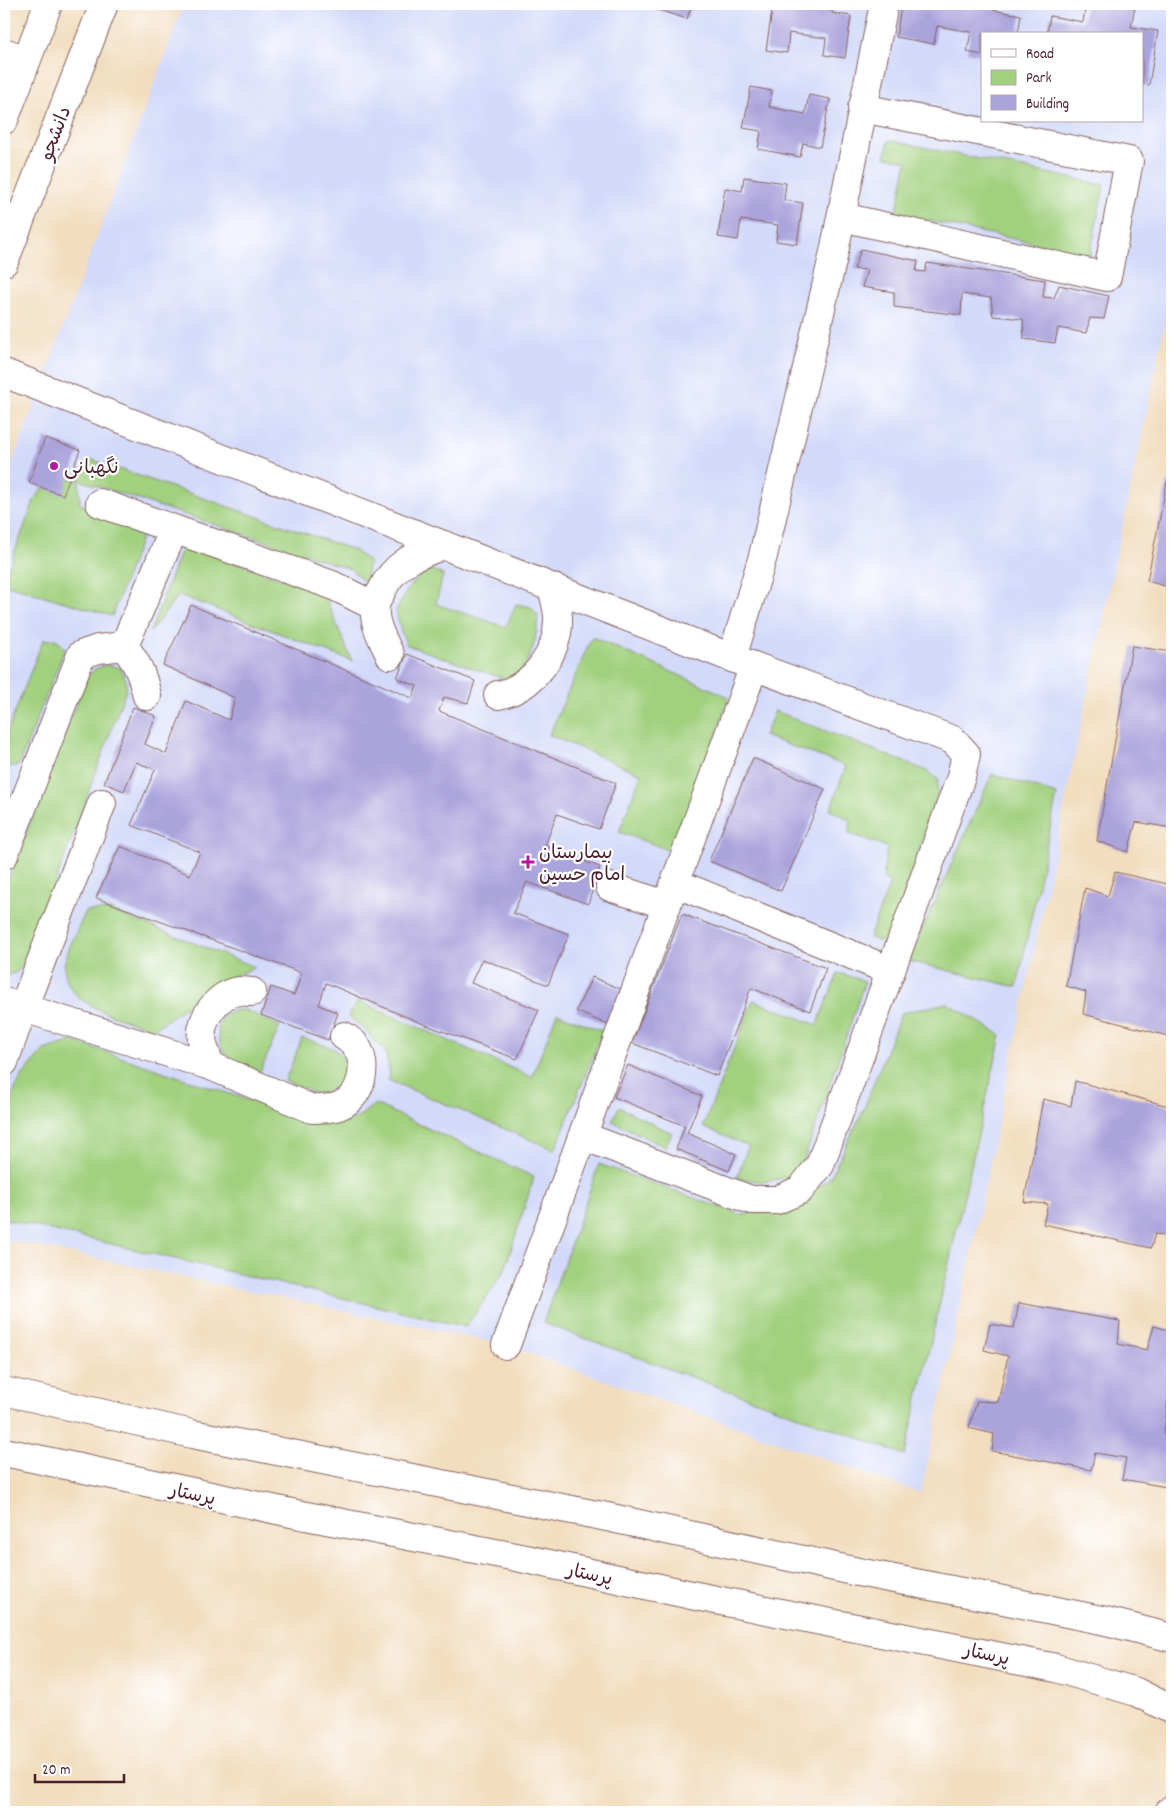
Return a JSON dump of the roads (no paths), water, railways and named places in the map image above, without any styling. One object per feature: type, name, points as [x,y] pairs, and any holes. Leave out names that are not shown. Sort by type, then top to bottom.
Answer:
[{"type":"main road","points":[[4,120],[15,56],[48,4]]},
{"type":"main road","name":"دانشجو","points":[[4,262],[104,4]]},
{"type":"main road","points":[[506,1345],[671,894],[743,662],[763,556],[842,217],[884,4]]},
{"type":"main road","points":[[842,217],[1107,277],[1129,160],[862,108]]},
{"type":"main road","points":[[4,373],[743,662],[953,740],[966,754],[961,777],[820,1165],[800,1190],[777,1200],[751,1200],[583,1136]]},
{"type":"main road","points":[[100,503],[332,585],[374,606]]},
{"type":"main road","points":[[124,646],[174,529]]},
{"type":"main road","points":[[390,655],[378,628],[374,606],[385,582],[399,566],[418,554],[444,545]]},
{"type":"main road","points":[[498,694],[511,692],[534,676],[546,661],[556,641],[558,625],[553,588]]},
{"type":"main road","points":[[124,646],[137,662],[147,696]]},
{"type":"main road","points":[[4,856],[81,655],[98,649],[124,646]]},
{"type":"main road","points":[[4,1062],[13,1005],[102,803]]},
{"type":"main road","points":[[610,887],[671,894],[891,971]]},
{"type":"main road","points":[[211,1066],[201,1038],[202,1021],[212,1007],[226,996],[239,991],[252,992]]},
{"type":"main road","points":[[13,1005],[211,1066],[312,1109],[340,1106],[353,1095],[362,1079],[362,1061],[356,1044],[344,1036]]},
{"type":"main road","points":[[4,1391],[192,1434],[607,1517],[858,1572],[1106,1621],[1172,1638]]},
{"type":"main road","name":"پرستار","points":[[4,1452],[296,1514],[526,1559],[696,1596],[1056,1668],[1136,1692],[1172,1710]]},
{"type":"main road","points":[[1169,1812],[1172,1809]]},
{"type":"place","name":"نگهبانی","points":[[54,466]]},
{"type":"place","name":"بیمارستان امام حسین","points":[[528,862]]}]
